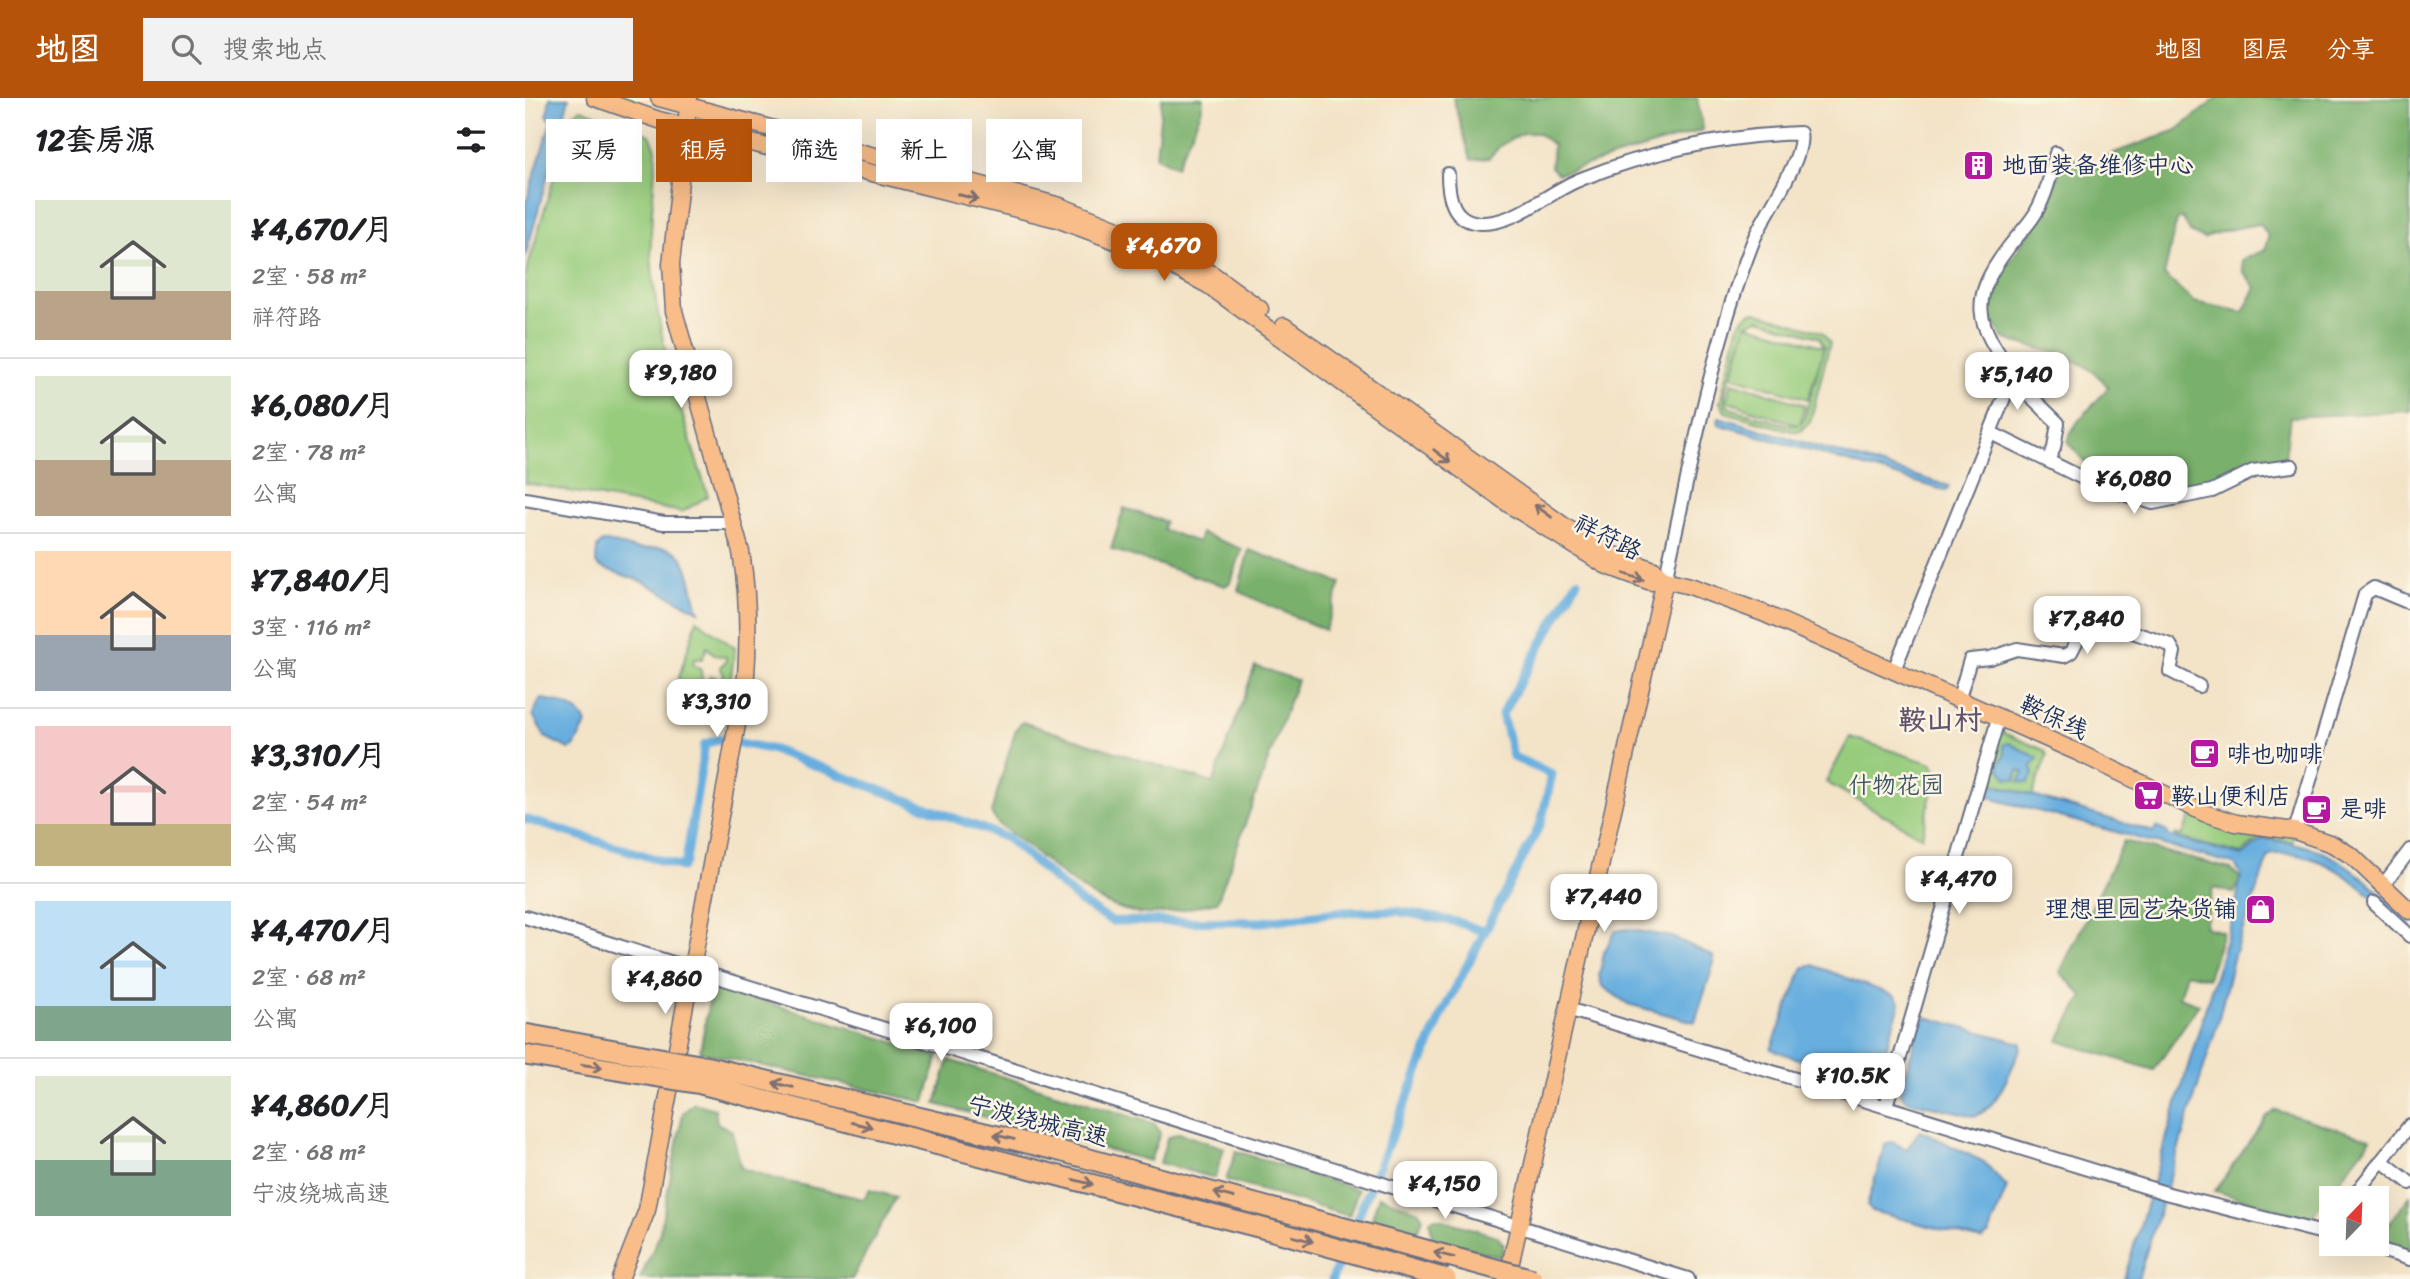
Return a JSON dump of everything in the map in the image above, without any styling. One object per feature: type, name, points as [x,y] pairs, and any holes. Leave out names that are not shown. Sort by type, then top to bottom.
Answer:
[{"type":"highway","name":"宁波绕城高速","points":[[525,1034],[705,1066],[1042,1146],[1534,1279]]},
{"type":"highway","name":"宁波绕城高速","points":[[525,1055],[701,1084],[1270,1230],[1445,1279]]},
{"type":"main road","name":"祥符路","points":[[595,98],[661,119]]},
{"type":"main road","name":"祥符路","points":[[659,98],[689,103],[1060,206],[1150,242],[1212,274],[1567,528],[1611,554],[1654,570],[1665,580]]},
{"type":"main road","name":"祥符路","points":[[752,143],[1058,219],[1145,252],[1228,299],[1464,472],[1581,552],[1628,576],[1651,582],[1665,580]]},
{"type":"main road","points":[[620,1279],[647,1210],[738,723],[746,677],[749,630],[748,592],[734,523],[674,311],[671,264],[680,182]]},
{"type":"main road","points":[[1507,1279],[1665,580]]},
{"type":"main road","name":"鞍保线","points":[[1665,580],[1690,586],[1763,613],[1999,716],[2204,813],[2236,823],[2295,831],[2316,837],[2352,856],[2380,895],[2410,911]]},
{"type":"street","points":[[1448,174],[1450,204],[1458,213],[1482,223],[1497,221],[1578,180],[1646,156],[1707,142],[1754,135],[1800,133],[1802,141],[1755,236],[1737,285],[1708,388],[1665,580]]},
{"type":"street","points":[[1894,670],[2012,378],[2012,372],[1984,328],[1980,304],[1991,273],[2042,202],[2056,153]]},
{"type":"street","points":[[2012,378],[2058,423],[2054,448],[2048,460]]},
{"type":"street","points":[[1990,433],[2101,487],[2153,503],[2212,491],[2253,471],[2292,466]]},
{"type":"street","points":[[525,499],[663,523],[734,523]]},
{"type":"street","points":[[2295,831],[2365,594],[2374,588],[2410,603]]},
{"type":"street","points":[[1959,698],[1970,660],[1990,658],[2017,649],[2064,656],[2071,652],[2085,625],[2124,629],[2170,645],[2174,652],[2170,671],[2199,686]]},
{"type":"street","points":[[1886,1106],[1999,716]]},
{"type":"street","points":[[2410,850],[2380,895],[2410,936]]},
{"type":"street","points":[[525,917],[1688,1279]]},
{"type":"street","points":[[1568,1009],[2169,1194],[2319,1228]]},
{"type":"street","points":[[2362,1186],[2410,1125]]},
{"type":"street","points":[[2382,1161],[2410,1183]]},
{"type":"street","points":[[2389,1252],[2410,1259]]},
{"type":"green space","points":[[1162,98],[1203,98],[1201,112],[1176,167],[1156,157]]},
{"type":"green space","points":[[1453,98],[1697,98],[1703,130],[1558,174],[1551,167],[1553,145],[1538,133],[1523,133],[1501,145],[1489,158],[1471,160]]},
{"type":"green space","points":[[2217,98],[2410,98],[2410,411],[2290,417],[2285,458],[2231,471],[2209,487],[2165,491],[2112,479],[2086,463],[2068,443],[2079,421],[2108,387],[2098,375],[2073,360],[2003,338],[1989,314],[1992,287],[2050,203],[2062,158],[2076,158],[2096,167],[2114,153],[2177,130]],"holes":[[[2183,218],[2190,232],[2204,239],[2221,232],[2258,224],[2267,233],[2265,250],[2242,260],[2243,271],[2256,288],[2243,312],[2194,302],[2164,275],[2178,219]]]},
{"type":"green space","points":[[581,109],[608,119],[571,119]]},
{"type":"green space","points":[[642,132],[650,135],[656,149],[651,251],[658,313],[680,405],[708,496],[682,512],[525,483],[525,277],[553,182],[642,182]]},
{"type":"green space","points":[[1756,312],[1822,332],[1830,343],[1810,422],[1801,431],[1791,431],[1725,412],[1720,402],[1739,324],[1748,314]],"holes":[[[1759,319],[1819,337],[1825,347],[1747,324]],[[1747,324],[1732,376],[1808,399],[1824,348],[1804,419],[1800,424],[1805,405],[1732,382],[1726,401],[1798,425],[1787,425],[1730,408],[1725,403],[1725,393]]]},
{"type":"green space","points":[[1124,508],[1165,522],[1163,530],[1198,542],[1201,533],[1242,549],[1231,582],[1225,586],[1111,549]]},
{"type":"green space","points":[[1249,550],[1341,583],[1325,630],[1238,590]]},
{"type":"green space","points":[[697,620],[735,648],[726,712],[706,719],[668,712]],"holes":[[[707,647],[715,655],[726,657],[720,667],[724,675],[721,679],[711,676],[707,681],[702,680],[701,670],[693,664],[694,659],[702,659]],[[698,682],[704,688],[711,685],[716,690],[712,698],[716,702],[716,708],[712,711],[705,709],[700,715],[693,714],[693,705],[685,700],[687,694],[694,693],[692,685]]]},
{"type":"green space","points":[[1255,666],[1297,680],[1217,902],[1153,914],[1110,904],[1071,881],[999,825],[991,813],[1016,729],[1022,722],[1213,783]]},
{"type":"green space","points":[[1999,731],[2044,750],[2047,755],[2032,796],[1991,783],[1985,777]]},
{"type":"green space","name":"什物花园","points":[[1850,737],[1932,764],[1936,771],[1922,837],[1826,782]]},
{"type":"green space","points":[[2193,812],[2294,834],[2292,842],[2261,837],[2241,854],[2175,837],[2176,834],[2182,836]]},
{"type":"green space","points":[[2124,841],[2230,869],[2241,878],[2234,893],[2213,888],[2205,927],[2223,932],[2208,978],[2186,973],[2179,997],[2199,1004],[2154,1070],[2058,1041],[2083,996],[2060,972]]},
{"type":"green space","points":[[716,986],[938,1056],[925,1102],[700,1052],[708,1006]]},
{"type":"green space","points":[[949,1060],[1155,1124],[1160,1133],[1150,1161],[936,1104]]},
{"type":"green space","points":[[694,1103],[715,1109],[717,1123],[732,1131],[741,1168],[775,1179],[864,1199],[869,1190],[896,1197],[852,1279],[640,1279],[659,1236],[683,1113]]},
{"type":"green space","points":[[2276,1110],[2371,1139],[2335,1186],[2319,1186],[2319,1207],[2310,1219],[2215,1191],[2267,1117]]},
{"type":"green space","points":[[1179,1133],[1224,1148],[1215,1178],[1160,1163],[1167,1138]]},
{"type":"green space","points":[[1236,1151],[1358,1190],[1349,1216],[1226,1180]]},
{"type":"green space","points":[[1379,1196],[1419,1211],[1423,1218],[1416,1235],[1371,1221]]},
{"type":"green space","points":[[2410,1196],[2410,1251],[2389,1245],[2389,1224]]},
{"type":"green space","points":[[1436,1218],[1497,1236],[1504,1245],[1501,1257],[1432,1239],[1430,1220]]},
{"type":"water","points":[[550,98],[569,98],[563,119],[550,119],[547,115]]},
{"type":"water","points":[[546,137],[546,182],[525,258],[525,206]]},
{"type":"water","points":[[1719,417],[1949,486],[1947,491],[1718,424]]},
{"type":"water","points":[[602,542],[635,549],[667,548],[675,552],[686,565],[699,611],[643,582],[600,567],[596,563],[597,548]]},
{"type":"water","points":[[540,699],[574,709],[583,718],[586,724],[574,747],[569,749],[545,737],[533,715]]},
{"type":"water","points":[[2009,743],[2038,758],[2032,766],[2033,775],[2028,783],[2019,782],[2024,772],[2018,770],[2016,780],[2007,778],[1998,767],[2005,753],[2003,745]]},
{"type":"water","points":[[1989,783],[2154,832],[2156,827],[2167,832],[2167,836],[2242,856],[2263,839],[2310,848],[2345,864],[2410,921],[2410,931],[2364,889],[2329,866],[2290,854],[2269,855],[2234,955],[2218,1022],[2138,1279],[2124,1279],[2235,910],[2241,874],[2234,864],[1997,800],[1985,794]]},
{"type":"water","points":[[1628,929],[1672,937],[1713,956],[1714,963],[1695,1022],[1628,1004],[1602,986],[1599,976],[1604,952],[1615,931]]},
{"type":"water","points":[[1813,965],[1895,996],[1900,1004],[1880,1067],[1868,1080],[1854,1080],[1771,1049],[1801,973],[1805,967]]},
{"type":"water","points":[[1926,1017],[2021,1043],[2021,1049],[1997,1097],[1982,1112],[1974,1116],[1905,1100],[1900,1092],[1920,1024]]},
{"type":"water","points":[[1920,1130],[1984,1162],[2007,1187],[1989,1234],[1981,1240],[1872,1211],[1867,1206],[1885,1145],[1892,1142],[1907,1149]]},
{"type":"waterway","points":[[1332,1279],[1442,1014],[1541,823],[1552,774],[1513,757],[1502,714],[1577,581]]},
{"type":"waterway","points":[[525,819],[682,867],[686,861],[705,744],[720,739],[774,750],[1007,838],[1082,903],[1111,921],[1262,922],[1337,912],[1397,911],[1457,922],[1485,932]]},
{"type":"place","name":"地面装备维修中心","points":[[1979,165]]},
{"type":"place","name":"啡也咖啡","points":[[2204,754]]},
{"type":"place","name":"鞍山便利店","points":[[2148,796]]},
{"type":"place","name":"是啡","points":[[2316,809]]},
{"type":"place","name":"理想里园艺杂货铺","points":[[2260,909]]},
{"type":"district","name":"鞍山村","points":[[1940,719]]}]
